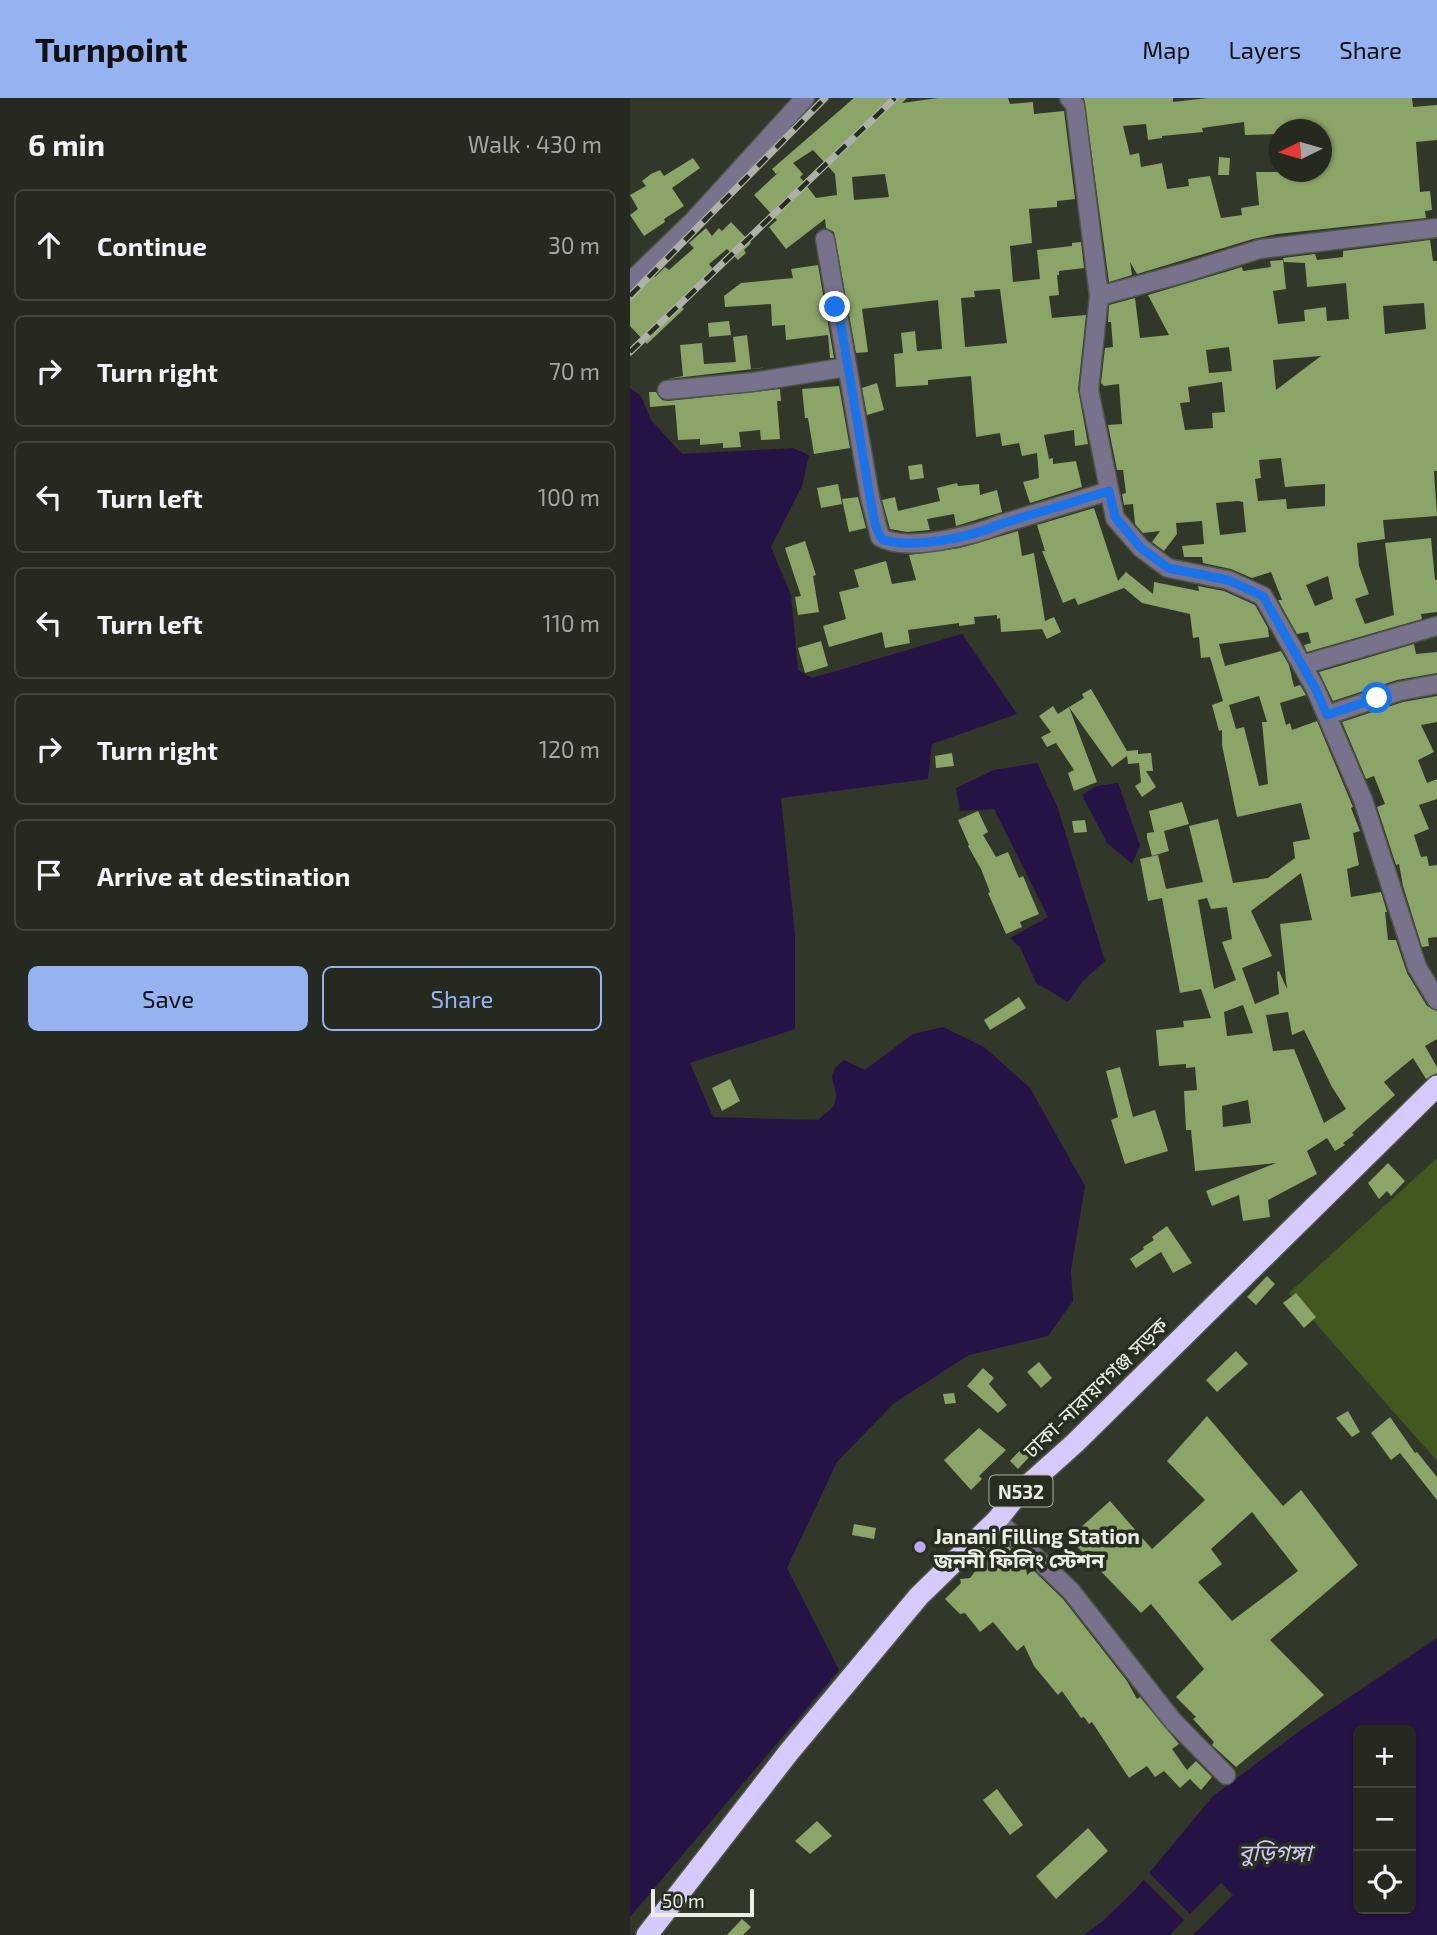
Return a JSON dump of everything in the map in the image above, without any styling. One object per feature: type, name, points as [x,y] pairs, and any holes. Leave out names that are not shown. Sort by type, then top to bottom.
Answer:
[{"type":"highway","name":"ঢাকা-নারায়ণগঞ্জ সড়ক","points":[[647,1935],[789,1752],[919,1596],[996,1520],[1017,1495],[1075,1443],[1437,1086]]},
{"type":"street","points":[[630,282],[693,221],[805,98]]},
{"type":"street","points":[[1069,98],[1075,105],[1099,296],[1089,390],[1115,517],[1141,548],[1168,568],[1228,580],[1263,596],[1327,715],[1363,800],[1417,967],[1437,1000]]},
{"type":"street","points":[[1099,296],[1260,249],[1437,228]]},
{"type":"street","points":[[825,239],[870,497],[883,540],[914,544],[990,530],[1001,524],[1109,491]]},
{"type":"street","points":[[667,390],[753,382],[847,367]]},
{"type":"street","points":[[1302,665],[1437,626]]},
{"type":"street","points":[[1327,715],[1400,691],[1437,684]]},
{"type":"street","points":[[996,1520],[1071,1591],[1172,1721],[1226,1775]]},
{"type":"green space","points":[[1437,1158],[1437,1461],[1289,1293]]},
{"type":"water","points":[[630,388],[641,396],[651,420],[682,454],[793,448],[809,455],[802,486],[771,547],[791,595],[798,670],[812,678],[962,634],[1017,714],[932,744],[928,779],[781,798],[795,935],[795,1029],[690,1063],[713,1117],[818,1120],[834,1105],[836,1092],[833,1072],[844,1060],[865,1070],[913,1034],[943,1027],[984,1047],[1030,1088],[1085,1186],[1071,1270],[1073,1301],[1048,1336],[969,1355],[894,1403],[837,1462],[787,1568],[839,1670],[630,1917]]},
{"type":"water","points":[[1037,763],[1057,806],[1105,961],[1083,981],[1068,1002],[1036,983],[1020,947],[1010,938],[1048,917],[994,809],[960,811],[956,788],[994,770]]},
{"type":"water","points":[[1118,783],[1140,845],[1132,864],[1107,843],[1082,795],[1096,786]]},
{"type":"water","name":"বুড়িগঙ্গা","points":[[1437,1638],[1437,1935],[1084,1935],[1136,1889],[1213,1796],[1305,1727]]},
{"type":"pier","points":[[1146,1870],[1190,1914],[1221,1883],[1233,1895],[1193,1935],[1170,1935],[1184,1920],[1141,1877]]},
{"type":"building","points":[[854,98],[907,98],[902,103],[938,98],[1008,98],[1010,104],[1033,102],[1034,114],[1064,111],[1075,199],[1057,201],[1057,207],[1029,209],[1032,243],[1010,246],[1013,282],[1040,279],[1037,250],[1072,246],[1072,243],[1081,242],[1084,268],[1059,271],[1059,295],[1049,296],[1052,318],[1086,315],[1078,389],[1088,444],[1075,446],[1074,430],[1044,435],[1049,459],[1053,458],[1053,464],[1076,461],[1082,487],[1030,503],[1023,482],[1039,478],[1037,453],[1022,456],[1019,443],[1002,446],[1000,433],[976,437],[971,376],[928,380],[928,385],[896,387],[894,354],[903,353],[901,333],[915,331],[917,351],[942,349],[938,300],[862,309],[868,352],[856,353],[834,232],[826,228],[825,219],[786,249],[769,227],[777,220],[754,195],[780,171],[776,174],[772,169]],"holes":[[[813,150],[835,174],[837,195],[816,198],[800,177],[803,174],[793,163]],[[885,174],[889,197],[854,200],[852,177]],[[1000,289],[1007,343],[965,347],[961,298],[975,297],[974,291]]]},
{"type":"building","points":[[1084,98],[1173,98],[1173,102],[1208,98],[1412,98],[1413,107],[1437,105],[1437,140],[1416,142],[1420,192],[1430,191],[1432,210],[1425,211],[1426,218],[1277,234],[1137,274],[1130,262],[1132,275],[1109,282]],"holes":[[[1269,119],[1332,119],[1332,182],[1269,182],[1269,172],[1256,172],[1259,205],[1241,208],[1242,215],[1221,218],[1210,176],[1188,179],[1189,186],[1167,189],[1162,163],[1141,167],[1139,153],[1130,155],[1123,126],[1146,124],[1148,140],[1203,132],[1202,128],[1244,122],[1245,135],[1269,134]]]},
{"type":"building","points":[[1219,157],[1230,158],[1229,175],[1218,175]]},
{"type":"building","points":[[693,158],[700,168],[672,188],[684,206],[644,236],[630,215],[638,209],[630,195],[646,186],[642,181],[651,174],[660,170],[664,176]]},
{"type":"building","points":[[731,222],[751,243],[744,250],[746,253],[738,260],[727,249],[709,264],[716,273],[681,306],[684,309],[647,344],[630,326],[630,299],[653,275],[655,277],[665,267],[669,270],[694,248],[689,243],[706,228],[712,236],[719,228],[722,231]]},
{"type":"building","points":[[1430,240],[1433,261],[1437,261],[1437,471],[1434,471],[1437,516],[1383,520],[1385,539],[1357,543],[1359,566],[1369,594],[1355,599],[1365,624],[1394,615],[1385,543],[1431,538],[1437,580],[1437,612],[1421,614],[1422,619],[1307,652],[1304,645],[1311,643],[1308,632],[1297,634],[1278,600],[1282,600],[1271,572],[1252,578],[1231,569],[1203,563],[1202,557],[1184,557],[1182,546],[1204,544],[1202,521],[1176,523],[1177,534],[1164,551],[1152,542],[1160,531],[1143,533],[1135,524],[1133,504],[1124,505],[1122,494],[1126,493],[1123,470],[1117,470],[1108,425],[1122,424],[1119,384],[1104,386],[1101,383],[1105,348],[1113,347],[1111,322],[1108,322],[1109,305],[1135,298],[1140,338],[1169,335],[1148,295],[1242,267],[1243,271],[1271,267],[1270,261],[1283,260],[1286,289],[1273,291],[1278,324],[1305,321],[1304,310],[1326,307],[1327,321],[1349,319],[1346,283],[1307,287],[1305,263],[1284,262],[1283,258],[1315,254],[1317,260],[1343,257],[1343,251]],"holes":[[[1424,303],[1426,329],[1385,334],[1383,306]],[[1229,347],[1232,371],[1209,373],[1206,350]],[[1321,356],[1276,390],[1273,360]],[[1222,382],[1225,412],[1212,413],[1213,428],[1185,430],[1180,403],[1190,402],[1188,387]],[[1281,458],[1285,487],[1325,484],[1325,506],[1287,509],[1286,499],[1258,501],[1255,479],[1261,478],[1259,460]],[[1243,502],[1246,532],[1220,535],[1216,503]],[[1328,576],[1333,599],[1315,606],[1306,585]]]},
{"type":"building","points":[[818,265],[834,358],[830,358],[828,335],[786,340],[785,325],[772,326],[771,304],[725,307],[724,296],[741,283],[793,278],[791,269]]},
{"type":"building","points":[[729,321],[731,335],[709,337],[708,323]]},
{"type":"building","points":[[747,335],[751,369],[778,366],[667,379],[683,376],[680,345],[702,343],[704,364],[736,362],[733,337]]},
{"type":"building","points":[[877,383],[884,410],[867,415],[862,388]]},
{"type":"building","points":[[839,386],[850,448],[814,454],[808,418],[805,418],[802,389]]},
{"type":"building","points":[[780,389],[781,401],[777,401],[780,439],[761,440],[760,430],[739,432],[741,447],[723,448],[723,443],[700,445],[700,439],[678,440],[675,405],[650,407],[649,392],[656,392],[662,400],[668,401]]},
{"type":"building","points":[[922,464],[924,478],[910,480],[908,466]]},
{"type":"building","points":[[957,483],[958,486],[979,484],[980,495],[997,490],[1002,512],[956,526],[954,514],[927,519],[930,530],[907,532],[890,529],[882,500],[895,497],[898,511],[940,501],[937,488]]},
{"type":"building","points":[[838,484],[842,504],[821,508],[817,488]]},
{"type":"building","points":[[858,497],[866,528],[849,532],[842,499]]},
{"type":"building","points":[[1094,508],[1118,581],[1126,572],[1153,594],[1154,582],[1199,591],[1198,586],[1224,591],[1255,605],[1268,628],[1269,637],[1219,644],[1225,666],[1281,651],[1289,665],[1294,687],[1300,685],[1306,695],[1280,703],[1286,725],[1290,723],[1292,730],[1317,721],[1353,807],[1351,808],[1360,831],[1353,833],[1359,865],[1347,869],[1351,897],[1381,892],[1387,912],[1388,940],[1396,940],[1407,973],[1427,1006],[1437,1011],[1437,1039],[1425,1046],[1437,1067],[1437,1073],[1426,1079],[1413,1058],[1384,1082],[1395,1095],[1352,1133],[1354,1135],[1343,1143],[1345,1145],[1335,1151],[1327,1138],[1307,1151],[1317,1174],[1268,1200],[1270,1217],[1243,1221],[1239,1195],[1212,1206],[1206,1191],[1276,1163],[1195,1171],[1191,1130],[1186,1130],[1184,1091],[1197,1090],[1195,1067],[1186,1068],[1186,1064],[1159,1066],[1156,1030],[1184,1027],[1183,1021],[1211,1018],[1201,989],[1180,993],[1162,898],[1148,901],[1140,859],[1158,855],[1166,889],[1203,882],[1189,826],[1218,819],[1233,883],[1268,878],[1295,858],[1293,842],[1310,839],[1301,803],[1237,817],[1222,745],[1222,730],[1219,731],[1212,705],[1223,701],[1210,657],[1201,658],[1199,637],[1193,638],[1190,614],[1142,603],[1124,588],[1078,605],[1075,598],[1063,603],[1042,551],[1045,551],[1037,525]],"holes":[[[1259,696],[1267,722],[1262,722],[1268,784],[1259,786],[1244,727],[1236,729],[1229,705]],[[1301,873],[1312,920],[1280,924],[1287,989],[1279,971],[1279,994],[1255,1004],[1242,968],[1272,956],[1251,911]],[[1207,898],[1211,909],[1227,907],[1232,939],[1222,942],[1236,980],[1214,989],[1198,900]],[[1243,1005],[1253,1033],[1227,1036],[1224,1012]],[[1288,1012],[1292,1035],[1304,1030],[1346,1109],[1324,1123],[1294,1049],[1273,1051],[1266,1015]],[[1248,1100],[1251,1123],[1223,1127],[1222,1106]]]},
{"type":"building","points":[[1018,531],[1022,556],[1034,553],[1045,621],[1054,617],[1061,632],[1047,639],[1042,629],[1001,632],[1000,618],[997,619],[997,615],[974,617],[975,624],[959,626],[959,623],[908,630],[910,643],[885,648],[882,632],[829,647],[823,626],[846,619],[839,592],[859,587],[854,570],[886,561],[892,584],[916,580],[909,555],[960,548]]},
{"type":"building","points":[[805,541],[816,575],[813,576],[819,612],[798,615],[795,597],[801,596],[785,548]]},
{"type":"building","points":[[821,641],[828,666],[805,673],[798,648]]},
{"type":"building","points":[[1414,644],[1416,654],[1437,652],[1437,673],[1397,680],[1333,701],[1319,672]]},
{"type":"building","points":[[1091,689],[1127,751],[1151,753],[1153,771],[1146,771],[1156,787],[1142,797],[1135,786],[1141,782],[1139,763],[1128,764],[1127,756],[1112,767],[1069,707],[1084,698],[1082,694]]},
{"type":"building","points":[[1437,696],[1437,722],[1421,725],[1434,752],[1418,760],[1427,783],[1437,779],[1437,799],[1419,805],[1429,829],[1414,835],[1421,857],[1427,856],[1429,866],[1437,865],[1437,937],[1428,938],[1429,946],[1422,947],[1399,864],[1396,865],[1377,807],[1385,804],[1374,776],[1366,779],[1342,722],[1403,702]]},
{"type":"building","points":[[1053,706],[1058,714],[1069,707],[1097,782],[1074,791],[1068,773],[1074,770],[1056,743],[1047,747],[1041,737],[1051,732],[1039,716]]},
{"type":"building","points":[[952,753],[954,766],[936,768],[935,756]]},
{"type":"building","points":[[1182,802],[1189,824],[1164,831],[1169,851],[1152,856],[1147,838],[1147,833],[1154,832],[1149,811]]},
{"type":"building","points":[[978,811],[988,832],[983,835],[996,857],[1008,852],[1019,878],[1023,876],[1039,914],[1020,922],[1022,927],[1006,934],[981,869],[958,820]]},
{"type":"building","points":[[1085,820],[1087,832],[1074,833],[1072,821]]},
{"type":"building","points":[[1019,997],[1026,1008],[990,1030],[984,1020]]},
{"type":"building","points":[[1120,1067],[1133,1117],[1155,1110],[1168,1151],[1125,1164],[1111,1120],[1118,1117],[1106,1071]]},
{"type":"building","points":[[730,1079],[740,1101],[722,1111],[712,1088]]},
{"type":"building","points":[[1388,1163],[1405,1181],[1391,1196],[1387,1191],[1379,1199],[1368,1183]]},
{"type":"building","points":[[1167,1226],[1192,1263],[1173,1273],[1161,1252],[1136,1268],[1130,1259]]},
{"type":"building","points":[[1267,1276],[1275,1284],[1256,1305],[1247,1297]]},
{"type":"building","points":[[1296,1293],[1316,1317],[1304,1328],[1283,1303]]},
{"type":"building","points":[[1236,1351],[1248,1364],[1217,1392],[1206,1380]]},
{"type":"building","points":[[1039,1362],[1052,1378],[1041,1388],[1027,1372]]},
{"type":"building","points":[[983,1368],[994,1378],[989,1384],[1007,1405],[998,1413],[967,1386]]},
{"type":"building","points":[[954,1393],[956,1403],[945,1404],[943,1394]]},
{"type":"building","points":[[1348,1411],[1360,1432],[1352,1437],[1336,1418]]},
{"type":"building","points":[[1207,1416],[1283,1506],[1301,1490],[1358,1565],[1270,1640],[1324,1695],[1236,1767],[1212,1745],[1214,1742],[1193,1719],[1196,1717],[1176,1697],[1204,1669],[1151,1604],[1141,1613],[1069,1538],[1110,1501],[1152,1549],[1205,1500],[1167,1461]],"holes":[[[1252,1512],[1298,1571],[1232,1621],[1198,1582],[1222,1564],[1211,1549]]]},
{"type":"building","points":[[1390,1417],[1415,1453],[1417,1452],[1437,1477],[1437,1500],[1400,1453],[1391,1460],[1371,1433]]},
{"type":"building","points":[[979,1428],[1006,1450],[979,1476],[982,1479],[971,1490],[944,1460]]},
{"type":"building","points":[[1026,1444],[1034,1452],[1018,1469],[1010,1461]]},
{"type":"building","points":[[854,1524],[876,1528],[874,1539],[852,1535]]},
{"type":"building","points":[[1000,1538],[1025,1562],[1027,1575],[1033,1570],[1063,1599],[1127,1681],[1137,1699],[1140,1697],[1179,1744],[1172,1749],[1187,1770],[1196,1761],[1212,1777],[1201,1790],[1190,1779],[1180,1788],[1164,1771],[1155,1777],[1147,1766],[1129,1778],[1092,1722],[1089,1724],[1084,1717],[1081,1718],[1062,1691],[1058,1695],[1034,1666],[1024,1645],[1017,1651],[993,1622],[980,1632],[965,1613],[960,1614],[945,1599],[961,1583],[960,1579],[970,1578],[986,1557],[983,1553]]},
{"type":"building","points":[[997,1789],[1023,1825],[1010,1835],[983,1800]]},
{"type":"building","points":[[817,1821],[832,1836],[810,1854],[795,1841]]},
{"type":"building","points":[[1088,1828],[1108,1851],[1056,1899],[1036,1876]]},
{"type":"building","points":[[742,1919],[751,1927],[743,1935],[727,1935]]},
{"type":"railway","points":[[630,296],[825,98]]},
{"type":"railway","points":[[630,352],[895,98]]},
{"type":"place","name":"Janani Filling Station জননী ফিলিং স্টেশন","points":[[920,1547]]},
{"type":"route","points":[[835,307],[839,314],[870,497],[883,540],[914,544],[990,530],[1001,524],[1109,491],[1115,517],[1141,548],[1168,568],[1228,580],[1263,596],[1315,688],[1327,715],[1377,698]]}]
